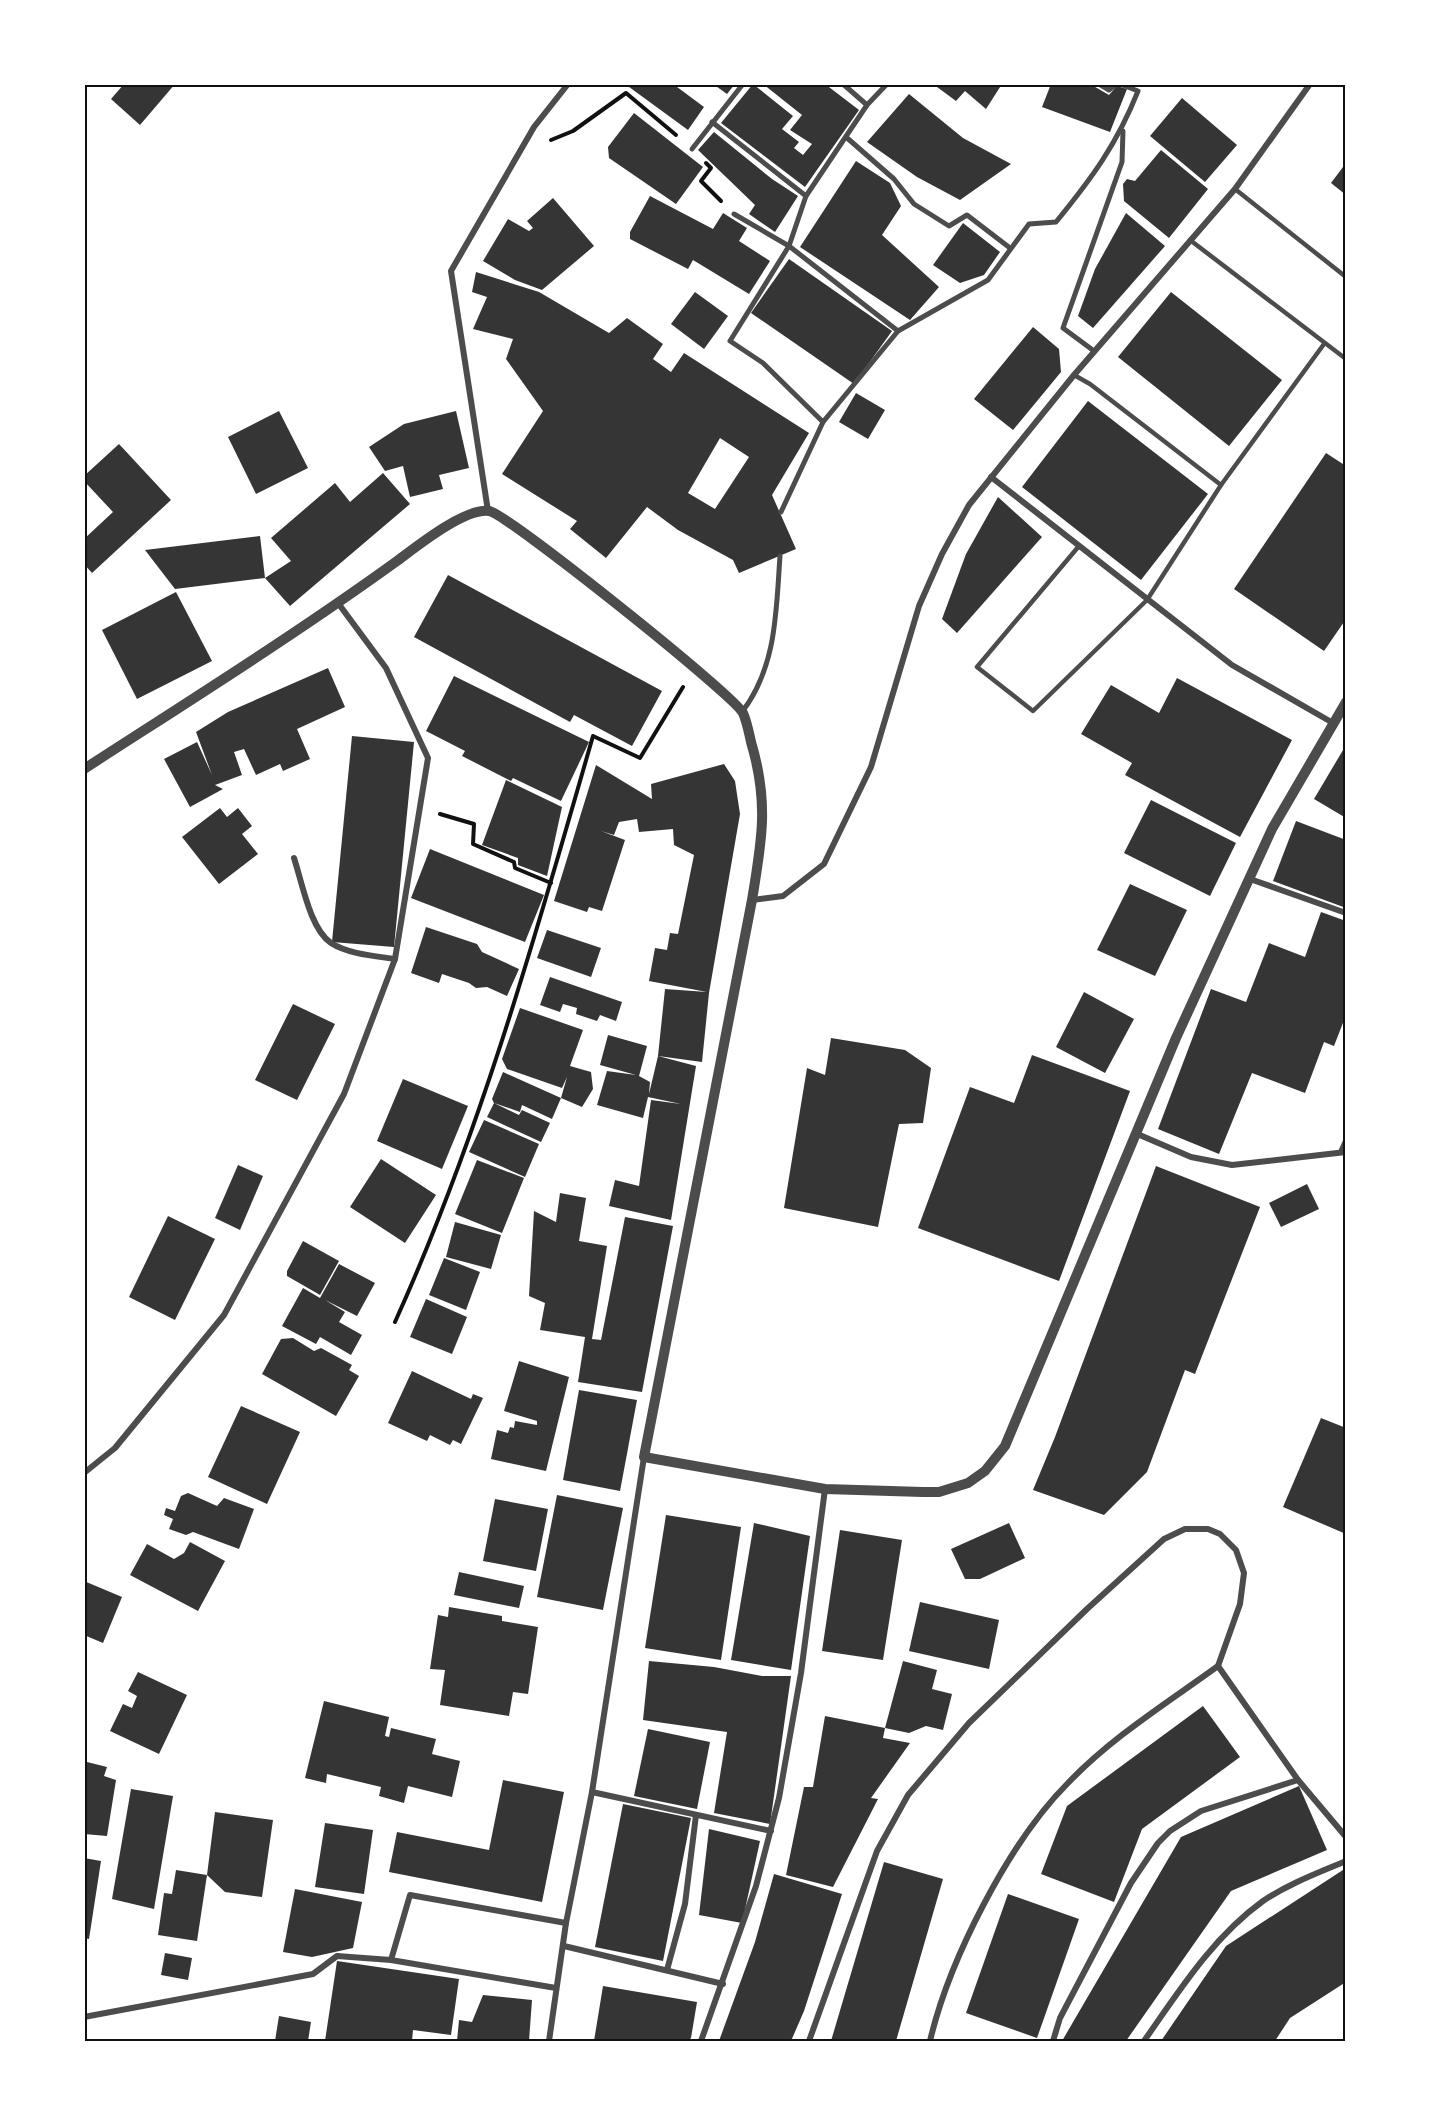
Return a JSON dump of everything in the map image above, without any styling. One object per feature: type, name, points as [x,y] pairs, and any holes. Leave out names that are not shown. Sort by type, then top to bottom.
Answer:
[{"type":"street","points":[[488,511],[451,284],[451,271],[534,127],[568,84]]},
{"type":"street","points":[[692,149],[743,84]]},
{"type":"street","points":[[843,84],[867,105]]},
{"type":"street","points":[[823,422],[763,363],[730,341],[789,246],[806,196],[867,105],[887,84]]},
{"type":"street","points":[[781,512],[823,422],[898,331],[988,280],[1029,224],[1056,222],[1096,173],[1123,129],[1138,91],[1119,84],[1109,90],[1099,84]]},
{"type":"street","points":[[752,900],[783,896],[824,864],[871,767],[919,606],[942,554],[969,505],[1094,351],[1234,189],[1310,84]]},
{"type":"street","points":[[712,122],[806,196]]},
{"type":"street","points":[[1094,351],[1063,328],[1122,162],[1123,129]]},
{"type":"street","points":[[846,137],[894,179],[914,204],[949,226],[967,215],[1010,248]]},
{"type":"street","points":[[734,214],[789,246],[898,331]]},
{"type":"street","points":[[991,477],[1232,665],[1334,723]]},
{"type":"street","points":[[84,769],[338,603],[438,531],[466,517],[488,511],[510,521],[538,542],[694,668],[742,712],[759,768],[764,824],[752,900],[644,1457],[592,1792],[566,1923],[549,2041]]},
{"type":"street","points":[[742,712],[755,696],[772,648],[780,556]]},
{"type":"street","points":[[84,1473],[116,1448],[224,1315],[344,1094],[395,959],[428,758],[386,668],[338,603]]},
{"type":"street","points":[[644,1457],[825,1489],[939,1492],[968,1483],[992,1464],[1011,1434],[1135,1133],[1272,829],[1346,702]]},
{"type":"street","points":[[294,858],[314,922],[330,943],[357,952],[395,959]]},
{"type":"street","points":[[1250,879],[1346,913]]},
{"type":"street","points":[[1135,1133],[1191,1157],[1232,1165],[1256,1165],[1343,1152],[1346,1141]]},
{"type":"street","points":[[701,2041],[756,1886],[779,1798],[801,1673],[825,1489]]},
{"type":"street","points":[[809,2041],[878,1851],[908,1795],[969,1723],[1078,1617],[1164,1539],[1185,1529],[1208,1529],[1220,1534],[1236,1550],[1244,1573],[1240,1604],[1218,1666],[1099,1754],[1068,1782],[1039,1815],[980,1914],[941,2004],[930,2041]]},
{"type":"street","points":[[1218,1666],[1299,1780],[1346,1837]]},
{"type":"street","points":[[1053,2041],[1060,2018],[1131,1883],[1158,1843],[1170,1831],[1201,1811],[1299,1780]]},
{"type":"street","points":[[592,1792],[771,1831]]},
{"type":"street","points":[[667,1970],[686,1904],[696,1815]]},
{"type":"street","points":[[1144,2041],[1202,1960],[1247,1914],[1278,1892],[1346,1860]]},
{"type":"street","points":[[391,1960],[410,1895],[566,1923]]},
{"type":"street","points":[[564,1946],[723,1984]]},
{"type":"street","points":[[84,2017],[313,1974],[338,1956],[391,1960],[556,1988]]},
{"type":"lane","points":[[1234,189],[1346,277]]},
{"type":"lane","points":[[1190,240],[1346,359]]},
{"type":"lane","points":[[1079,546],[977,667],[1033,711],[1147,600],[1221,485],[1324,344]]},
{"type":"lane","points":[[1074,375],[1090,384],[1221,485]]},
{"type":"path","points":[[518,153],[573,131],[626,93],[711,168],[701,181],[734,214]]},
{"type":"path","points":[[395,1322],[433,1237],[511,1014],[593,736],[640,758],[694,668]]},
{"type":"path","points":[[420,808],[474,824],[472,844],[514,862],[515,868],[551,883]]},
{"type":"building","points":[[124,84],[175,84],[140,125],[111,99]]},
{"type":"building","points":[[625,84],[673,84],[704,107],[688,130]]},
{"type":"building","points":[[713,84],[735,84],[727,94]]},
{"type":"building","points":[[753,84],[793,116],[782,129],[799,142],[794,148],[803,155],[812,144],[790,130],[802,115],[763,84],[825,84],[859,110],[805,187],[721,123]]},
{"type":"building","points":[[933,84],[1002,84],[986,109],[965,91],[956,101]]},
{"type":"building","points":[[1051,84],[1090,84],[1109,95],[1117,86],[1127,89],[1110,132],[1042,107]]},
{"type":"building","points":[[909,94],[963,138],[1011,164],[960,200],[917,177],[867,142]]},
{"type":"building","points":[[1182,98],[1237,145],[1205,182],[1150,136]]},
{"type":"building","points":[[634,113],[703,167],[676,204],[609,158],[608,147]]},
{"type":"building","points":[[714,132],[772,179],[798,196],[775,232],[749,214],[755,205],[698,150]]},
{"type":"building","points":[[1161,150],[1208,189],[1169,238],[1124,201],[1123,184],[1127,179],[1135,181]]},
{"type":"building","points":[[856,161],[890,183],[901,206],[882,235],[939,287],[910,320],[800,247]]},
{"type":"building","points":[[1346,163],[1346,195],[1331,183]]},
{"type":"building","points":[[650,196],[713,229],[723,213],[747,228],[739,241],[770,261],[749,294],[693,260],[688,269],[630,239],[630,232]]},
{"type":"building","points":[[553,198],[594,246],[542,290],[515,280],[483,261],[508,219],[529,231],[533,228],[527,221]]},
{"type":"building","points":[[1126,213],[1165,246],[1093,328],[1078,316],[1095,269]]},
{"type":"building","points":[[963,223],[1000,252],[984,275],[960,283],[933,265]]},
{"type":"building","points":[[789,259],[892,331],[854,384],[751,313]]},
{"type":"building","points":[[476,272],[539,292],[609,333],[627,318],[663,344],[653,359],[671,372],[684,353],[809,433],[772,495],[796,549],[739,573],[733,560],[678,530],[647,507],[606,558],[570,529],[577,521],[502,474],[543,411],[506,359],[513,339],[473,329],[487,297],[472,292]],"holes":[[[720,438],[749,457],[715,509],[688,493]]]},
{"type":"building","points":[[695,292],[728,316],[704,349],[671,324]]},
{"type":"building","points":[[1171,292],[1282,380],[1229,446],[1118,357]]},
{"type":"building","points":[[1033,327],[1059,349],[1061,372],[1013,430],[974,399]]},
{"type":"building","points":[[856,393],[885,410],[868,439],[839,422]]},
{"type":"building","points":[[1088,401],[1208,494],[1141,580],[1022,487]]},
{"type":"building","points":[[279,411],[308,468],[256,494],[228,437]]},
{"type":"building","points":[[456,411],[469,468],[439,475],[443,489],[410,497],[403,466],[385,471],[369,447],[404,424]]},
{"type":"building","points":[[119,444],[171,500],[92,573],[84,564],[84,539],[113,512],[84,481],[84,476]]},
{"type":"building","points":[[1326,453],[1346,466],[1346,619],[1324,651],[1234,589]]},
{"type":"building","points":[[383,473],[410,504],[290,606],[265,578],[291,561],[271,538],[335,483],[350,502]]},
{"type":"building","points":[[998,497],[1042,537],[957,633],[942,619],[966,554]]},
{"type":"building","points":[[260,536],[265,578],[175,589],[145,550]]},
{"type":"building","points":[[448,575],[662,691],[632,746],[574,715],[570,722],[414,637]]},
{"type":"building","points":[[176,592],[212,661],[137,699],[102,630]]},
{"type":"building","points":[[328,668],[345,707],[297,729],[310,759],[283,771],[280,764],[256,775],[244,749],[234,752],[242,775],[215,785],[223,789],[190,807],[164,759],[197,742],[212,775],[196,732],[228,712]]},
{"type":"building","points":[[454,676],[589,742],[561,801],[513,778],[511,781],[462,756],[465,751],[426,731]]},
{"type":"building","points":[[1177,678],[1292,740],[1240,837],[1125,775],[1132,763],[1081,734],[1111,685],[1159,713]]},
{"type":"building","points":[[352,736],[414,742],[394,947],[332,942]]},
{"type":"building","points":[[1346,745],[1346,818],[1314,799]]},
{"type":"building","points":[[724,764],[735,781],[740,814],[709,993],[702,1062],[658,1056],[665,989],[707,992],[649,981],[655,948],[667,950],[670,933],[678,934],[694,855],[674,845],[673,829],[639,832],[637,819],[619,822],[614,835],[601,831],[625,840],[602,911],[589,907],[587,912],[554,901],[596,765],[652,799],[651,784]]},
{"type":"building","points":[[506,780],[562,807],[547,876],[518,865],[518,858],[482,845]]},
{"type":"building","points":[[1151,800],[1236,843],[1210,896],[1124,853]]},
{"type":"building","points":[[220,808],[227,817],[238,808],[252,826],[242,834],[258,854],[219,884],[182,837]]},
{"type":"building","points":[[1296,821],[1346,840],[1346,908],[1273,881]]},
{"type":"building","points":[[430,849],[544,895],[525,942],[411,898]]},
{"type":"building","points":[[1130,884],[1187,910],[1155,976],[1097,950]]},
{"type":"building","points":[[1321,912],[1346,921],[1346,1015],[1334,1046],[1324,1042],[1305,1093],[1252,1073],[1219,1154],[1158,1129],[1211,989],[1246,1002],[1269,943],[1305,957]]},
{"type":"building","points":[[426,927],[477,944],[482,952],[519,969],[507,996],[487,987],[476,988],[469,983],[442,974],[439,983],[411,973]]},
{"type":"building","points":[[547,930],[601,948],[591,977],[537,958]]},
{"type":"building","points":[[550,977],[622,1002],[616,1021],[600,1015],[597,1021],[576,1014],[577,1008],[563,1004],[560,1012],[540,1005]]},
{"type":"building","points":[[1084,992],[1134,1019],[1105,1073],[1056,1047]]},
{"type":"building","points":[[293,1004],[335,1024],[297,1100],[255,1080]]},
{"type":"building","points":[[520,1008],[583,1030],[570,1066],[591,1072],[593,1089],[582,1107],[561,1098],[567,1077],[562,1088],[507,1069],[502,1059]]},
{"type":"building","points":[[608,1035],[647,1046],[639,1076],[650,1082],[649,1094],[658,1056],[696,1066],[671,1220],[609,1206],[615,1180],[639,1186],[651,1100],[681,1104],[648,1097],[643,1118],[597,1105],[607,1071],[636,1075],[600,1065]]},
{"type":"building","points":[[831,1038],[905,1050],[931,1068],[923,1123],[899,1124],[878,1227],[784,1208],[807,1068],[825,1075]]},
{"type":"building","points":[[1032,1055],[1130,1091],[1059,1281],[918,1228],[970,1087],[1014,1103]]},
{"type":"building","points":[[503,1072],[561,1098],[552,1119],[522,1105],[520,1112],[494,1103],[492,1099]]},
{"type":"building","points":[[403,1079],[468,1106],[442,1169],[377,1141]]},
{"type":"building","points":[[494,1103],[519,1115],[522,1110],[550,1123],[541,1142],[487,1117]]},
{"type":"building","points":[[484,1120],[539,1144],[525,1177],[469,1152]]},
{"type":"building","points":[[381,1159],[436,1195],[405,1243],[350,1207]]},
{"type":"building","points":[[477,1160],[524,1178],[502,1233],[455,1214]]},
{"type":"building","points":[[238,1165],[263,1176],[240,1230],[215,1218]]},
{"type":"building","points":[[1156,1166],[1260,1207],[1195,1374],[1185,1370],[1147,1472],[1104,1515],[1033,1490]]},
{"type":"building","points":[[1307,1184],[1319,1209],[1281,1227],[1269,1203]]},
{"type":"building","points":[[560,1193],[586,1198],[579,1241],[607,1246],[592,1339],[601,1340],[625,1217],[673,1226],[642,1392],[578,1382],[585,1337],[540,1330],[545,1303],[529,1296],[534,1211],[556,1222]]},
{"type":"building","points":[[168,1216],[215,1239],[175,1320],[129,1297]]},
{"type":"building","points":[[455,1222],[501,1235],[491,1269],[446,1257]]},
{"type":"building","points":[[303,1241],[339,1261],[320,1295],[287,1276],[287,1271]]},
{"type":"building","points":[[444,1258],[480,1272],[466,1310],[429,1295]]},
{"type":"building","points":[[339,1264],[375,1283],[357,1316],[325,1300],[345,1312],[339,1322],[362,1335],[351,1355],[320,1337],[316,1344],[282,1326],[303,1288],[320,1298]]},
{"type":"building","points":[[426,1299],[467,1317],[452,1354],[410,1337]]},
{"type":"building","points":[[293,1338],[314,1351],[321,1348],[352,1365],[349,1370],[359,1376],[336,1416],[262,1374],[281,1339]]},
{"type":"building","points":[[519,1361],[569,1377],[546,1471],[491,1459],[497,1430],[508,1433],[510,1427],[514,1428],[515,1421],[537,1425],[537,1421],[504,1411]]},
{"type":"building","points":[[412,1371],[471,1399],[473,1394],[483,1398],[461,1444],[453,1440],[450,1445],[430,1435],[427,1441],[388,1423]]},
{"type":"building","points":[[579,1390],[637,1400],[620,1491],[563,1480]]},
{"type":"building","points":[[241,1406],[300,1432],[267,1504],[208,1477]]},
{"type":"building","points":[[1321,1418],[1346,1428],[1346,1534],[1283,1507]]},
{"type":"building","points":[[188,1493],[217,1506],[224,1498],[254,1509],[239,1549],[193,1532],[186,1535],[169,1529],[173,1519],[164,1515],[166,1508],[175,1511],[181,1496]]},
{"type":"building","points":[[557,1495],[623,1508],[603,1610],[537,1597]]},
{"type":"building","points":[[495,1499],[548,1509],[536,1571],[483,1561]]},
{"type":"building","points":[[666,1515],[741,1527],[721,1660],[645,1648]]},
{"type":"building","points":[[754,1523],[810,1536],[791,1670],[731,1660]]},
{"type":"building","points":[[1009,1523],[1025,1558],[980,1579],[965,1579],[951,1549]]},
{"type":"building","points":[[840,1530],[902,1540],[883,1660],[822,1651]]},
{"type":"building","points":[[190,1542],[225,1561],[198,1611],[130,1575],[147,1544],[174,1559],[184,1553]]},
{"type":"building","points":[[459,1572],[524,1586],[519,1608],[454,1595]]},
{"type":"building","points":[[84,1581],[122,1597],[103,1643],[84,1635]]},
{"type":"building","points":[[920,1602],[999,1620],[989,1669],[909,1651]]},
{"type":"building","points":[[449,1607],[502,1616],[502,1621],[538,1627],[528,1694],[513,1692],[509,1716],[440,1705],[445,1670],[430,1669],[438,1615],[448,1617]]},
{"type":"building","points":[[649,1661],[714,1667],[762,1676],[791,1676],[770,1824],[714,1813],[727,1732],[643,1720]]},
{"type":"building","points":[[903,1661],[937,1670],[932,1689],[952,1694],[943,1730],[926,1726],[909,1733],[885,1728]]},
{"type":"building","points":[[138,1672],[187,1695],[159,1754],[110,1731],[123,1704],[132,1708],[137,1696],[128,1691]]},
{"type":"building","points":[[324,1701],[389,1717],[385,1736],[389,1737],[391,1728],[436,1739],[432,1754],[460,1761],[452,1797],[408,1786],[404,1803],[379,1796],[381,1787],[327,1774],[326,1783],[305,1778]]},
{"type":"building","points":[[1203,1706],[1240,1757],[1142,1829],[1114,1902],[1041,1874],[1067,1806]]},
{"type":"building","points":[[825,1716],[885,1728],[883,1738],[910,1743],[871,1798],[878,1799],[833,1887],[786,1875],[804,1787],[813,1787]]},
{"type":"building","points":[[648,1729],[710,1742],[697,1809],[634,1796]]},
{"type":"building","points":[[87,1762],[107,1767],[104,1776],[116,1780],[107,1836],[84,1834],[84,1774]]},
{"type":"building","points":[[503,1780],[564,1792],[542,1902],[389,1872],[397,1832],[489,1850]]},
{"type":"building","points":[[1299,1786],[1327,1850],[1231,1891],[1126,2041],[1062,2041],[1181,1837]]},
{"type":"building","points":[[131,1789],[173,1796],[154,1909],[112,1899]]},
{"type":"building","points":[[623,1804],[691,1818],[663,1961],[595,1947]]},
{"type":"building","points":[[215,1812],[273,1820],[262,1897],[225,1892],[207,1875]]},
{"type":"building","points":[[325,1823],[373,1830],[364,1894],[315,1887]]},
{"type":"building","points":[[709,1829],[760,1841],[742,1923],[699,1915]]},
{"type":"building","points":[[84,1858],[101,1861],[89,1939],[84,1938]]},
{"type":"building","points":[[884,1862],[943,1879],[896,2041],[831,2041]]},
{"type":"building","points":[[1346,1868],[1346,1982],[1290,2018],[1275,2041],[1161,2041],[1226,1946]]},
{"type":"building","points":[[176,1870],[207,1875],[197,1941],[158,1935],[164,1893],[172,1894]]},
{"type":"building","points":[[774,1874],[842,1894],[804,2011],[791,2041],[719,2041],[755,1942]]},
{"type":"building","points":[[295,1889],[362,1902],[353,1948],[312,1957],[283,1952]]},
{"type":"building","points":[[1008,1894],[1079,1919],[1037,2038],[966,2013]]},
{"type":"building","points":[[165,1953],[192,1958],[188,1980],[161,1975]]},
{"type":"building","points":[[337,1961],[459,1979],[451,2035],[413,2030],[412,2041],[325,2041]]},
{"type":"building","points":[[603,1986],[697,2002],[691,2038],[688,2041],[594,2041]]},
{"type":"building","points":[[483,1995],[532,2000],[529,2041],[457,2041],[459,2020],[472,2022]]},
{"type":"building","points":[[279,2016],[311,2022],[308,2041],[275,2041]]}]
